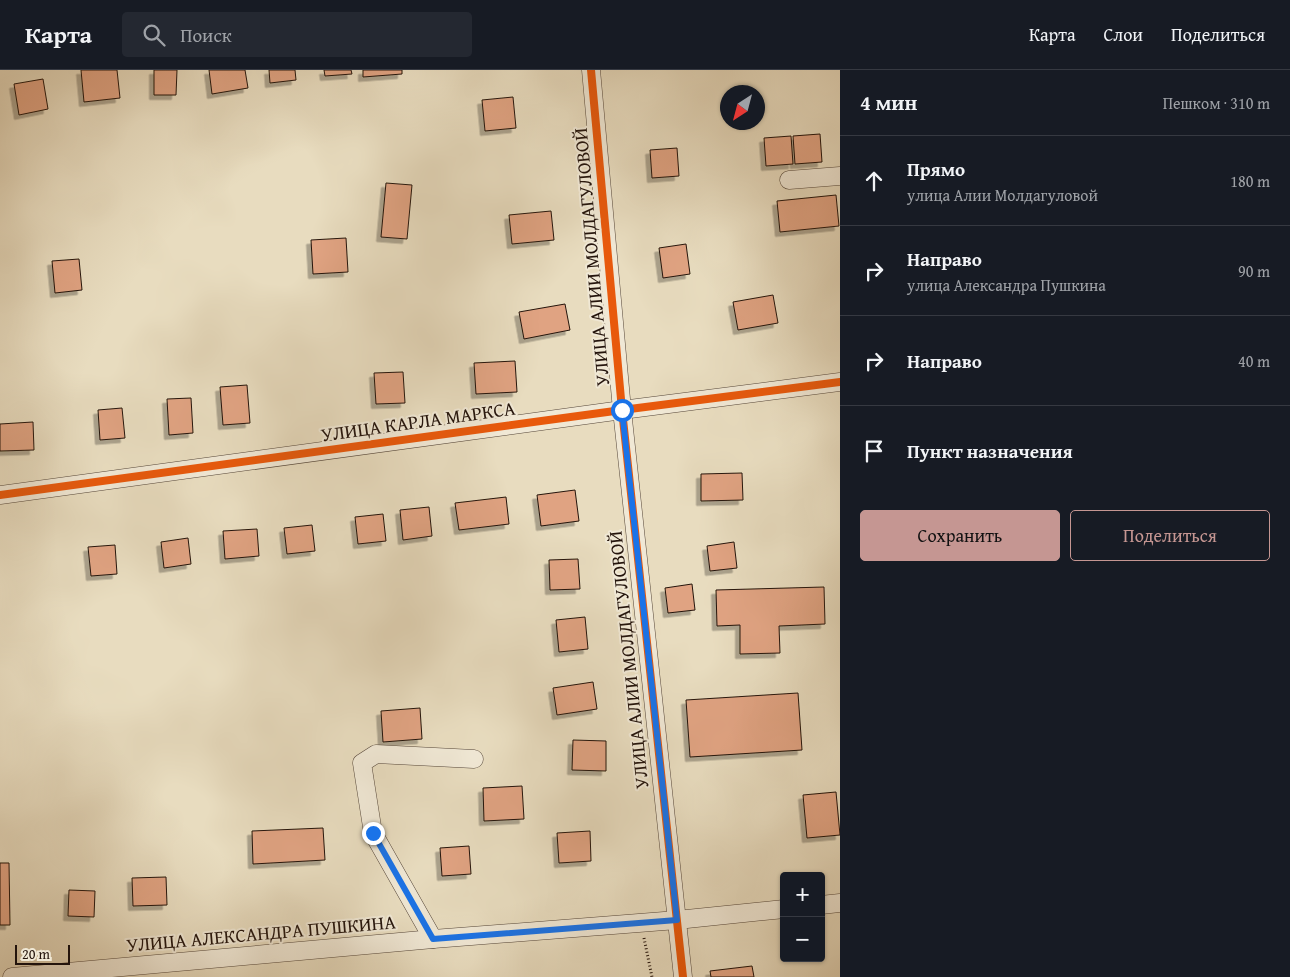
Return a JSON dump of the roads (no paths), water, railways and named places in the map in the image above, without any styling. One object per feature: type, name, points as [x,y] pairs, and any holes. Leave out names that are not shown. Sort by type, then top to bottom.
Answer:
[{"type":"street","name":"УЛИЦА АЛИИ МОЛДАГУЛОВОЙ","points":[[591,70],[622,410],[683,977]]},
{"type":"street","points":[[789,180],[840,176]]},
{"type":"street","name":"УЛИЦА КАРЛА МАРКСА","points":[[0,495],[840,382]]},
{"type":"street","points":[[433,939],[373,833],[362,763],[376,754],[474,758]]},
{"type":"street","points":[[825,905],[840,904]]},
{"type":"street","name":"УЛИЦА АЛЕКСАНДРА ПУШКИНА","points":[[12,977],[433,939],[677,920],[780,909]]}]
